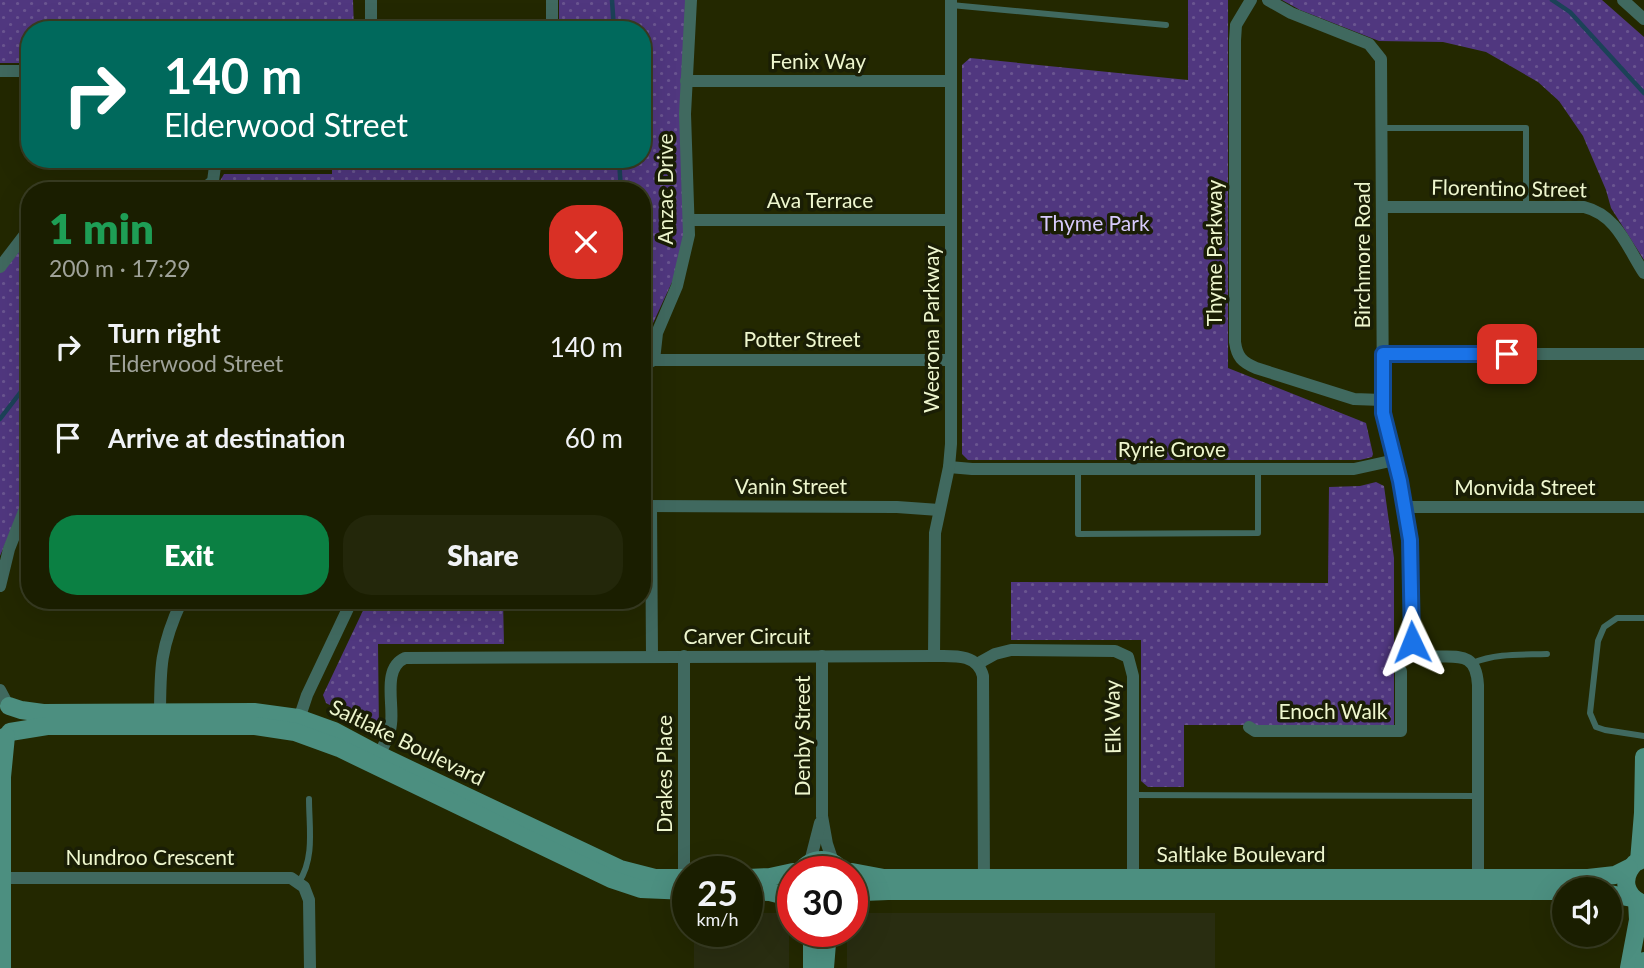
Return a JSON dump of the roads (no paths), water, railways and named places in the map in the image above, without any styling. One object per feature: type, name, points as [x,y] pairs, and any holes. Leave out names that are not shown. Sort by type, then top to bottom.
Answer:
[{"type":"street","points":[[371,0],[371,21]]},
{"type":"street","points":[[552,0],[552,21]]},
{"type":"street","name":"Anzac Drive","points":[[651,353],[683,266],[690,220],[685,139],[691,0]]},
{"type":"street","name":"Thyme Parkway","points":[[1251,0],[1235,31],[1234,342],[1237,353],[1242,361],[1256,368],[1354,399],[1382,400]]},
{"type":"street","name":"Birchmore Road","points":[[1268,0],[1291,13],[1359,39],[1374,48],[1381,59],[1382,400],[1406,507],[1410,540],[1411,634],[1414,647],[1422,654],[1462,658],[1473,663]]},
{"type":"street","points":[[1623,0],[1644,19]]},
{"type":"street","name":"Weerona Parkway","points":[[934,656],[935,533],[949,467],[951,3]]},
{"type":"street","points":[[0,71],[21,71]]},
{"type":"street","name":"Fenix Way","points":[[686,81],[951,81]]},
{"type":"street","name":"Florentino Street","points":[[1382,206],[1584,207],[1602,214],[1617,228],[1644,273]]},
{"type":"street","name":"Ava Terrace","points":[[690,220],[951,220]]},
{"type":"street","points":[[0,267],[21,240]]},
{"type":"street","points":[[1383,354],[1644,354]]},
{"type":"street","name":"Potter Street","points":[[651,363],[951,360]]},
{"type":"street","name":"Ryrie Grove","points":[[949,467],[1354,469],[1395,460]]},
{"type":"street","name":"Vanin Street","points":[[651,506],[911,507],[939,510]]},
{"type":"street","name":"Monvida Street","points":[[1406,507],[1644,507]]},
{"type":"street","points":[[0,586],[9,549],[21,519]]},
{"type":"street","points":[[160,719],[162,652],[178,609]]},
{"type":"street","points":[[297,725],[307,695],[348,609]]},
{"type":"street","points":[[650,609],[652,656]]},
{"type":"street","name":"Elk Way","points":[[977,664],[995,654],[1011,650],[1104,650],[1125,654],[1133,676],[1133,885]]},
{"type":"street","name":"Drakes Place","points":[[684,656],[686,856]]},
{"type":"street","name":"Denby Street","points":[[822,656],[822,816],[827,844],[835,856]]},
{"type":"street","name":"Carver Circuit","points":[[376,760],[390,729],[392,673],[397,663],[405,658],[934,656],[965,658],[977,664]]},
{"type":"street","points":[[1473,663],[1478,685],[1478,884]]},
{"type":"street","points":[[977,664],[983,681],[983,885]]},
{"type":"street","name":"Enoch Walk","points":[[1249,727],[1255,731],[1402,731],[1401,671]]},
{"type":"street","points":[[2,968],[2,777],[5,735],[15,722],[4,700]]},
{"type":"street","name":"Saltlake Boulevard","points":[[4,700],[20,710],[43,713],[160,719]]},
{"type":"street","name":"Saltlake Boulevard","points":[[5,735],[47,726],[271,713],[297,725],[334,731],[376,760],[620,869],[672,882]]},
{"type":"street","points":[[1629,968],[1638,920],[1638,901],[1626,884],[1637,863],[1643,813],[1644,757]]},
{"type":"street","name":"Denby Street","points":[[808,856],[817,842],[822,816]]},
{"type":"street","name":"Saltlake Boulevard","points":[[868,892],[983,885],[1478,884],[1615,875],[1637,863]]},
{"type":"street","name":"Saltlake Boulevard","points":[[868,874],[884,878],[983,885]]},
{"type":"street","name":"Nundroo Crescent","points":[[1,878],[284,877],[299,882]]},
{"type":"street","points":[[299,882],[309,901],[310,968]]},
{"type":"street","name":"Saltlake Boulevard","points":[[1478,884],[1552,890]]},
{"type":"street","points":[[812,947],[812,968]]},
{"type":"street","points":[[825,968],[827,947]]},
{"type":"street","points":[[1643,968],[1644,961]]},
{"type":"lane","points":[[951,3],[1166,24]]},
{"type":"lane","points":[[1382,128],[1526,128],[1526,206]]},
{"type":"lane","points":[[1078,469],[1078,534],[1258,533],[1258,469]]},
{"type":"lane","points":[[1644,618],[1617,618],[1604,627],[1598,641],[1590,713],[1596,727],[1644,736]]},
{"type":"lane","points":[[1473,663],[1500,656],[1547,654]]},
{"type":"lane","points":[[1133,795],[1478,796]]},
{"type":"lane","points":[[299,882],[306,872],[310,855],[309,799]]},
{"type":"waterway","points":[[612,0],[613,21]]},
{"type":"waterway","points":[[1552,0],[1570,12],[1644,93]]},
{"type":"waterway","points":[[620,168],[620,182]]},
{"type":"waterway","points":[[0,419],[21,392]]},
{"type":"park label","name":"Thyme Park","points":[[1095,224]]}]
